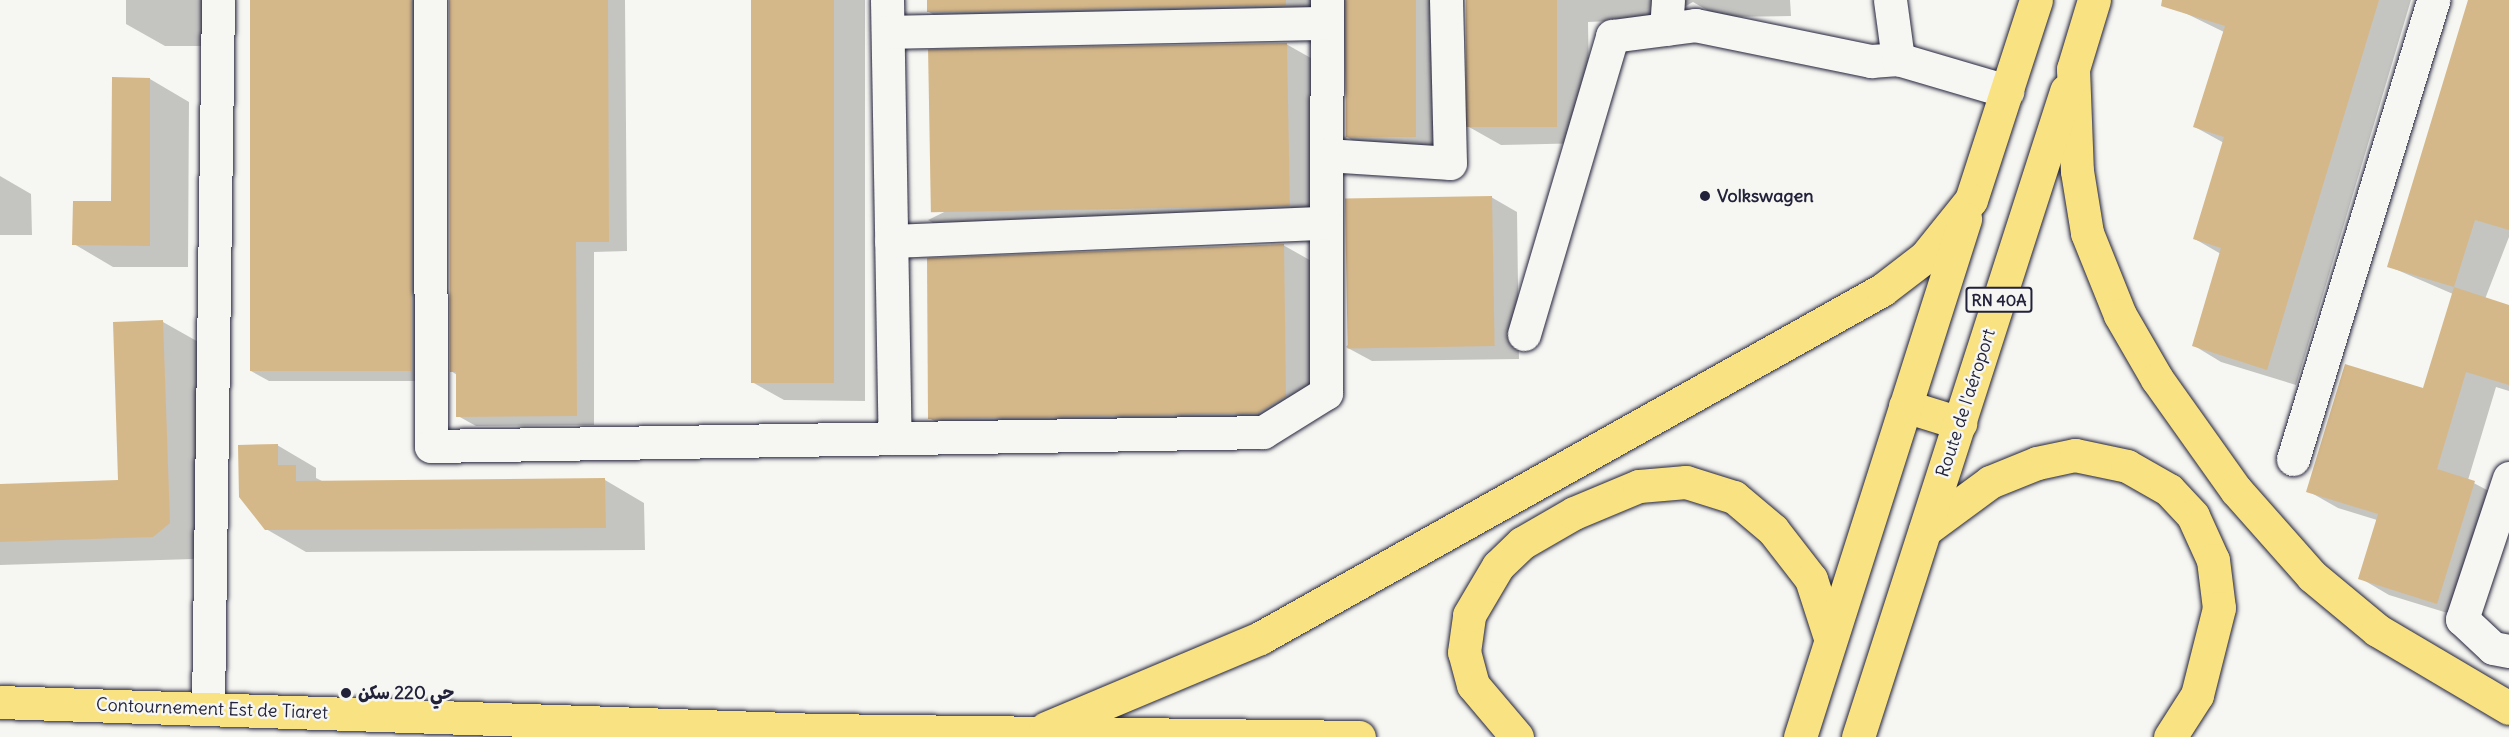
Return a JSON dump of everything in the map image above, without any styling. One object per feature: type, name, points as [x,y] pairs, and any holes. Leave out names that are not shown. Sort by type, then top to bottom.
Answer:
[{"type":"main road","name":"RN 40A","points":[[1800,737],[2036,0]]},
{"type":"main road","name":"RN 40A","points":[[2073,69],[2094,0]]},
{"type":"main road","name":"Route de l'aéroport","points":[[1858,737],[2073,69]]},
{"type":"main road","points":[[2073,69],[2077,171],[2087,233],[2120,315],[2157,379],[2236,490],[2312,576],[2377,630],[2509,708]]},
{"type":"main road","points":[[1032,733],[1260,638],[1882,290],[1925,257],[1971,200]]},
{"type":"main road","points":[[1905,406],[1960,423]]},
{"type":"main road","points":[[1925,530],[1990,482],[2037,463],[2075,455],[2127,466],[2169,490],[2193,516],[2213,560],[2219,608],[2197,695],[2169,737]]},
{"type":"main road","points":[[1517,737],[1473,685],[1464,652],[1469,615],[1498,566],[1522,543],[1574,513],[1639,486],[1686,482],[1734,497],[1773,530],[1811,579],[1830,638]]},
{"type":"main road","name":"Contournement Est de Tiaret","points":[[0,702],[1032,733],[1359,737]]},
{"type":"street","points":[[208,707],[218,0]]},
{"type":"street","points":[[430,0],[431,446],[1263,432],[1326,393],[1327,11],[888,32]]},
{"type":"street","points":[[887,0],[895,438]]},
{"type":"street","points":[[1327,155],[1450,163],[1446,0]]},
{"type":"street","points":[[1890,0],[1898,59]]},
{"type":"street","points":[[2293,459],[2433,0]]},
{"type":"street","points":[[1524,334],[1612,36],[1667,14],[1695,25],[1871,61],[1898,59],[2007,91]]},
{"type":"street","points":[[891,241],[1326,222]]},
{"type":"street","points":[[2509,478],[2462,619],[2493,648],[2509,651]]},
{"type":"building","points":[[250,0],[411,0],[411,371],[250,371]]},
{"type":"building","points":[[449,0],[608,0],[609,242],[576,242],[577,416],[456,417],[456,372],[450,372]]},
{"type":"building","points":[[751,0],[834,0],[834,383],[751,383]]},
{"type":"building","points":[[927,0],[1286,0],[1286,5],[927,12]]},
{"type":"building","points":[[1346,0],[1416,0],[1416,137],[1346,137]]},
{"type":"building","points":[[1466,0],[1557,0],[1557,127],[1466,127]]},
{"type":"building","points":[[2162,0],[2379,0],[2267,370],[2192,346],[2221,248],[2193,239],[2224,137],[2193,127],[2225,26],[2161,6]]},
{"type":"building","points":[[2468,0],[2509,0],[2509,230],[2475,220],[2454,287],[2387,267]]},
{"type":"building","points":[[1287,43],[1290,206],[931,212],[928,49]]},
{"type":"building","points":[[112,77],[150,78],[150,246],[72,245],[73,201],[111,201]]},
{"type":"building","points":[[1492,196],[1495,346],[1348,349],[1345,199]]},
{"type":"building","points":[[1284,244],[1286,396],[1258,413],[928,419],[927,258]]},
{"type":"building","points":[[2454,287],[2509,305],[2509,385],[2466,372],[2437,469],[2475,481],[2437,604],[2358,579],[2378,514],[2306,492],[2345,364],[2423,388]]},
{"type":"building","points":[[163,320],[170,523],[153,537],[0,542],[0,484],[118,480],[113,322]]},
{"type":"building","points":[[278,444],[278,465],[296,465],[296,481],[605,478],[606,528],[265,530],[239,497],[238,445]]},
{"type":"place","name":"Volkswagen","points":[[1705,196]]},
{"type":"place","name":"حي 220 سكن","points":[[346,693]]}]
